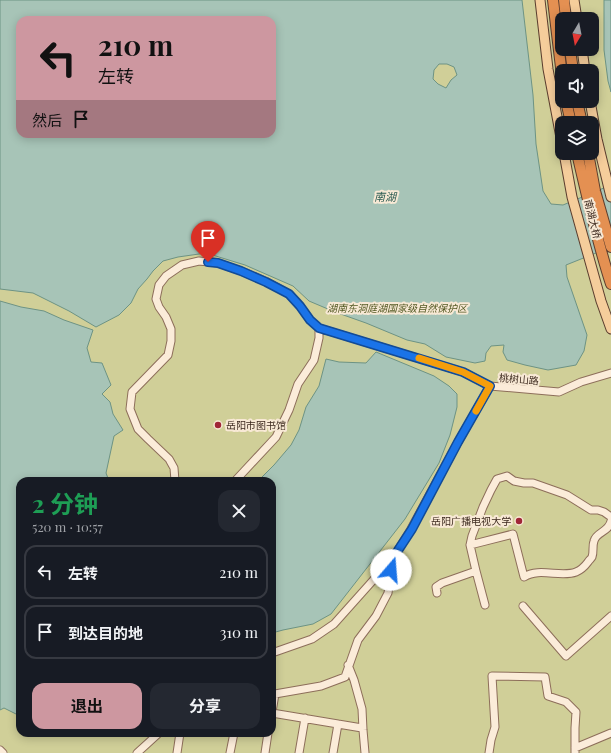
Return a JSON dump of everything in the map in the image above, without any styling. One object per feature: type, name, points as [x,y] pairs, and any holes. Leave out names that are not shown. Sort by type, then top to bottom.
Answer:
[{"type":"highway","points":[[552,0],[560,64]]},
{"type":"highway","points":[[564,0],[565,12]]},
{"type":"highway","name":"南湖大桥","points":[[579,160],[603,261],[611,284]]},
{"type":"highway","name":"南湖大桥","points":[[589,160],[595,191],[611,247]]},
{"type":"main road","points":[[540,0],[548,69],[557,116]]},
{"type":"main road","points":[[574,0],[576,12]]},
{"type":"main road","points":[[591,108],[611,197]]},
{"type":"main road","points":[[565,160],[572,197],[601,301],[611,330]]},
{"type":"street","points":[[175,477],[174,468],[169,459],[138,428],[130,409],[132,392],[168,355],[171,341],[171,329],[156,299],[159,285],[166,276],[182,265],[199,262],[218,263],[241,271],[289,294],[310,320],[319,328],[463,372],[490,386]]},
{"type":"street","points":[[240,477],[276,437],[289,410],[298,384],[314,360],[319,338],[319,328]]},
{"type":"street","name":"桃树山路","points":[[276,652],[312,639],[334,624],[393,558],[412,529],[458,442],[490,386],[559,392],[581,382],[611,373]]},
{"type":"street","points":[[485,605],[470,545],[490,490],[497,479],[506,476],[514,481],[533,483],[567,495],[591,510],[604,512],[611,517]]},
{"type":"street","points":[[470,545],[513,534],[524,577],[536,573],[576,572],[583,567],[592,556],[594,540],[599,534],[605,531],[611,521]]},
{"type":"street","points":[[276,694],[321,686],[344,677],[358,640],[376,616],[388,593],[393,558]]},
{"type":"street","points":[[437,593],[436,587],[442,583],[476,571]]},
{"type":"street","points":[[523,606],[566,656],[611,616]]},
{"type":"street","points":[[348,665],[362,709],[362,728],[365,753]]},
{"type":"street","points":[[489,753],[495,726],[492,676],[545,677],[548,696],[566,702],[576,712],[575,751],[611,733]]},
{"type":"street","points":[[276,713],[362,728]]},
{"type":"street","points":[[299,753],[305,718]]},
{"type":"street","points":[[333,753],[338,724]]},
{"type":"street","points":[[137,753],[155,737]]},
{"type":"street","points":[[177,753],[179,737]]},
{"type":"street","points":[[230,753],[233,737]]},
{"type":"street","points":[[265,753],[267,737]]},
{"type":"street","points":[[0,750],[3,753]]},
{"type":"green space","name":"湖南东洞庭湖国家级自然保护区","points":[[0,0],[611,0],[611,753],[0,753]]},
{"type":"water","name":"南湖","points":[[0,0],[522,0],[533,95],[536,144],[543,191],[551,204],[563,205],[611,185],[611,247],[566,265],[567,277],[587,335],[584,351],[576,365],[548,370],[507,360],[503,352],[504,345],[491,346],[486,353],[485,361],[475,363],[446,357],[425,344],[407,340],[309,301],[293,286],[245,265],[206,253],[163,261],[138,289],[131,303],[119,315],[96,327],[69,311],[33,293],[0,289]],"holes":[[[439,64],[447,64],[454,67],[457,75],[451,80],[446,88],[438,84],[433,79],[434,70]]]},
{"type":"water","points":[[604,0],[611,0],[611,92],[604,50]]},
{"type":"water","points":[[0,301],[44,311],[93,330],[87,348],[91,362],[102,363],[111,385],[102,394],[110,402],[113,414],[123,430],[114,436],[106,473],[108,477],[16,477],[16,714],[4,708],[0,710]]},
{"type":"water","points":[[376,352],[434,376],[449,386],[457,394],[457,407],[450,435],[439,463],[405,519],[331,614],[313,624],[276,632],[276,477],[262,477],[291,445],[299,430],[306,407],[319,386],[326,359],[339,362],[366,363]]},
{"type":"slow traffic","points":[[419,358],[463,372],[490,386],[476,411]]},
{"type":"place","name":"岳阳市图书馆","points":[[218,425]]},
{"type":"place","name":"岳阳广播电视大学","points":[[519,521]]},
{"type":"route","points":[[208,262],[218,263],[241,271],[289,294],[310,320],[319,328],[463,372],[490,386],[458,442],[412,529],[393,558],[391,570]]}]
